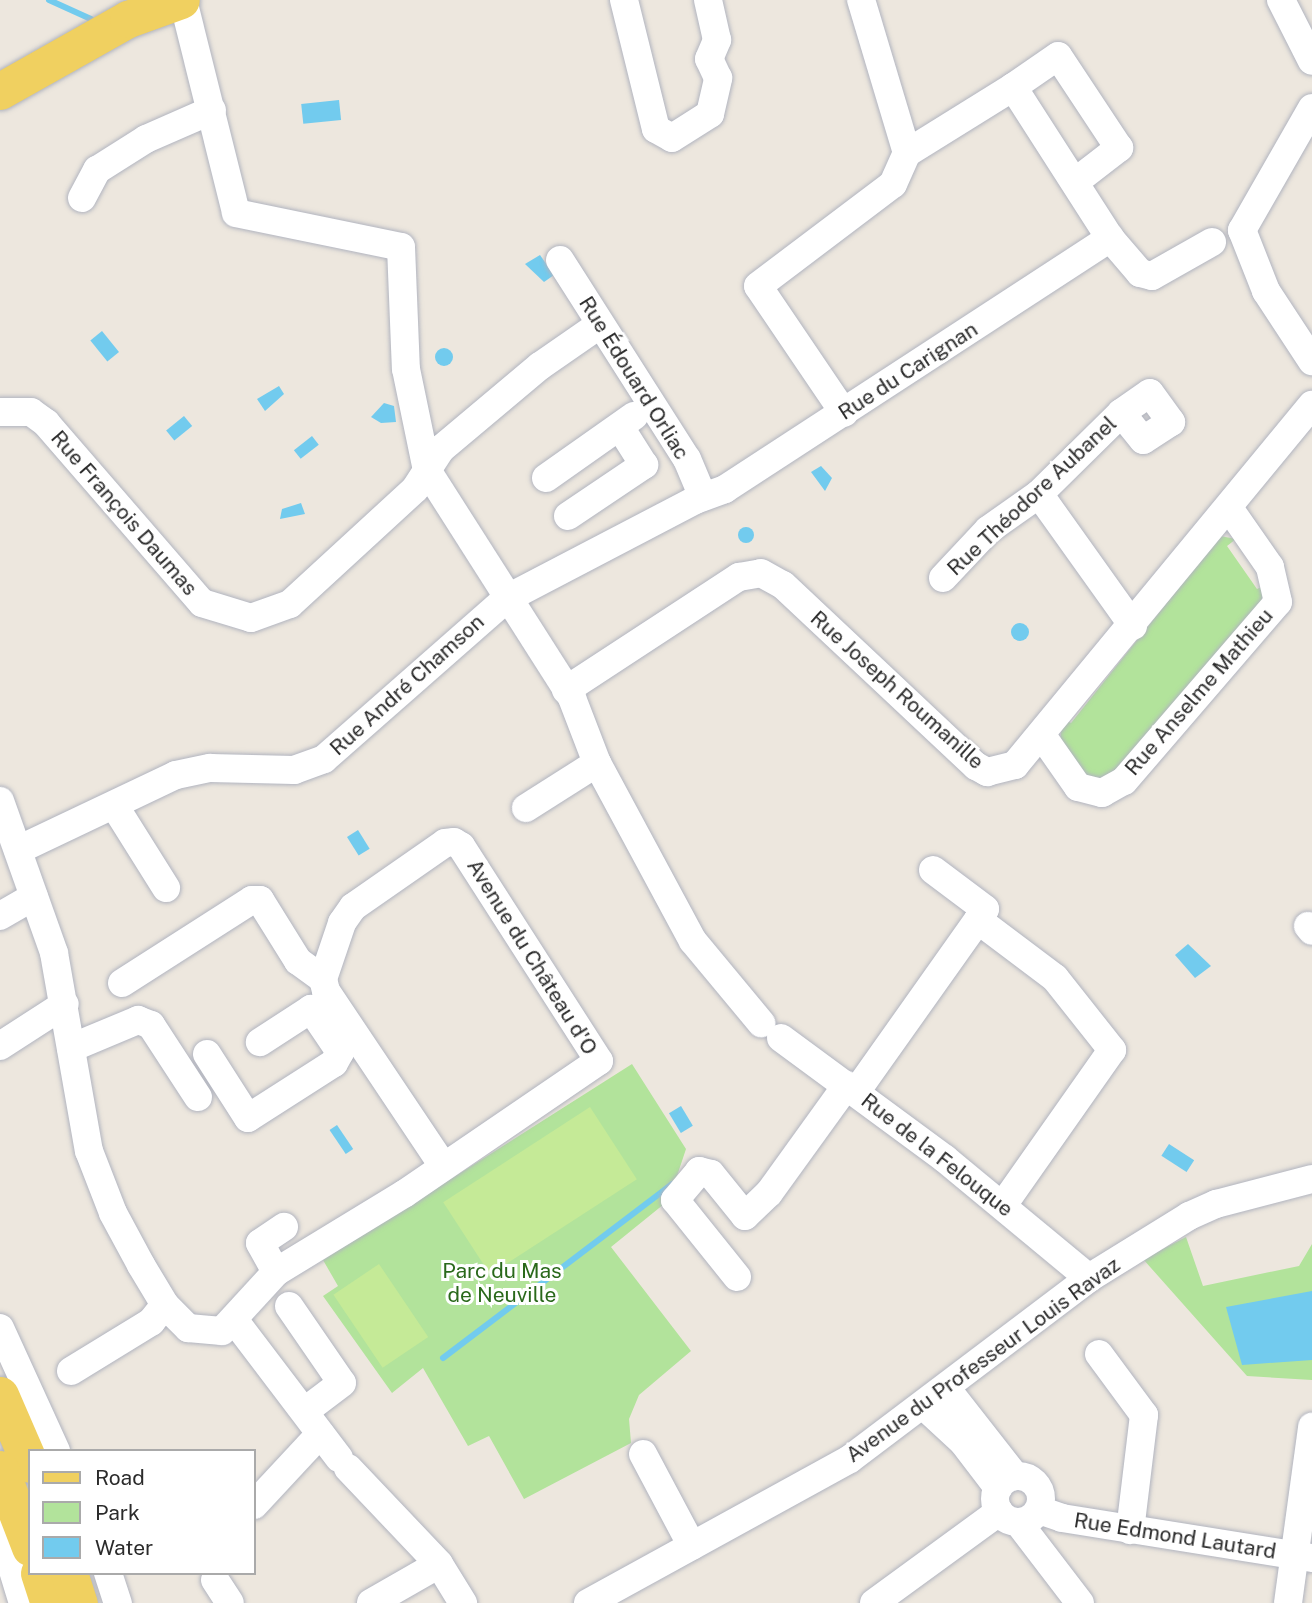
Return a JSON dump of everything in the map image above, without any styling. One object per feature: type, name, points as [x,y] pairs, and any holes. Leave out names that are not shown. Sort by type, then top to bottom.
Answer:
[{"type":"main road","points":[[0,91],[165,3]]},
{"type":"main road","points":[[0,1395],[28,1459]]},
{"type":"main road","points":[[0,1469],[28,1542]]},
{"type":"main road","points":[[40,1575],[49,1603]]},
{"type":"main road","points":[[70,1575],[79,1603]]},
{"type":"street","points":[[624,0],[656,129],[671,138],[719,120],[718,78],[709,59],[717,40],[708,0]]},
{"type":"street","points":[[861,0],[907,153]]},
{"type":"street","points":[[1281,0],[1312,61]]},
{"type":"street","points":[[82,198],[97,170],[146,139],[212,110],[165,3]]},
{"type":"street","points":[[844,413],[758,286],[893,184],[907,153],[1058,56],[1119,148],[1075,181]]},
{"type":"street","points":[[1013,87],[1110,239],[1140,273],[1152,276],[1212,242]]},
{"type":"street","points":[[1312,108],[1242,230],[1266,291],[1312,361]]},
{"type":"street","name":"Rue de la Felouque","points":[[212,110],[236,213],[401,247],[406,369],[427,470],[506,599],[566,690],[597,763],[693,942],[771,1031],[852,1089],[1003,1205],[1089,1278]]},
{"type":"street","name":"Rue du Carignan","points":[[703,497],[725,488],[844,413],[1110,239]]},
{"type":"street","name":"Rue Édouard Orliac","points":[[560,260],[687,459],[703,497]]},
{"type":"street","name":"Rue François Daumas","points":[[0,412],[31,412],[46,423],[202,603],[251,618],[290,604],[415,489],[441,449],[540,366],[599,325]]},
{"type":"street","points":[[546,478],[650,404]]},
{"type":"street","name":"Rue Joseph Roumanille","points":[[566,690],[739,577],[761,573],[783,584],[976,766],[987,772],[1015,765],[1043,737],[1312,405]]},
{"type":"street","name":"Rue Théodore Aubanel","points":[[943,578],[988,530],[1039,494],[1121,413]]},
{"type":"street","points":[[568,516],[644,465],[620,427]]},
{"type":"street","points":[[1039,494],[1133,626]]},
{"type":"street","name":"Rue André Chamson","points":[[18,850],[176,775],[210,768],[294,770],[324,759],[506,599],[703,497]]},
{"type":"street","name":"Rue Anselme Mathieu","points":[[1043,737],[1078,786],[1102,793],[1124,781],[1278,602],[1270,567],[1228,508]]},
{"type":"street","points":[[526,808],[597,763]]},
{"type":"street","points":[[0,801],[34,896],[65,1004],[89,1151],[113,1213],[165,1305],[188,1328],[222,1331],[235,1321],[343,1463],[439,1564],[463,1603]]},
{"type":"street","points":[[114,805],[166,888]]},
{"type":"street","name":"Avenue du Château d'O","points":[[235,1321],[276,1272],[483,1140],[599,1061],[461,846],[446,843],[354,907],[342,923],[323,979]]},
{"type":"street","points":[[711,1245],[769,1193],[852,1089],[985,909],[933,870]]},
{"type":"street","points":[[0,916],[34,896]]},
{"type":"street","points":[[122,983],[252,900],[260,900],[298,961],[323,979],[339,1049],[338,1059],[248,1118],[206,1054]]},
{"type":"street","points":[[978,920],[1055,978],[1112,1050],[1003,1205]]},
{"type":"street","points":[[0,1046],[65,1004]]},
{"type":"street","points":[[260,1042],[311,1009],[330,1017],[443,1166]]},
{"type":"street","points":[[72,1048],[138,1020],[152,1025],[198,1097]]},
{"type":"street","points":[[737,1277],[675,1200],[699,1171],[711,1174],[745,1216]]},
{"type":"street","name":"Avenue du Professeur Louis Ravaz","points":[[589,1603],[850,1459],[1089,1278],[1216,1204],[1312,1179]]},
{"type":"street","points":[[276,1272],[260,1244],[284,1227]]},
{"type":"street","points":[[71,1371],[151,1322],[165,1305]]},
{"type":"street","points":[[256,1502],[341,1383],[289,1306]]},
{"type":"street","points":[[0,1328],[56,1449]]},
{"type":"street","points":[[1099,1353],[1144,1415],[1130,1530]]},
{"type":"street","points":[[935,1397],[963,1442],[1014,1502],[1080,1603]]},
{"type":"street","points":[[1288,1603],[1304,1557],[1312,1427]]},
{"type":"street","points":[[643,1454],[692,1546]]},
{"type":"street","points":[[874,1603],[1014,1502]]},
{"type":"street","name":"Rue Edmond Lautard","points":[[1014,1502],[1130,1530],[1304,1557]]},
{"type":"street","points":[[0,1528],[23,1603]]},
{"type":"street","points":[[371,1603],[439,1564]]},
{"type":"street","points":[[914,1603],[916,1572]]},
{"type":"green space","points":[[1220,536],[1236,539],[1227,546],[1257,589],[1268,584],[1261,603],[1109,778],[1098,784],[1077,776],[1060,743],[1062,724],[1065,720],[1071,723]]},
{"type":"green space","name":"Parc du Mas de Neuville","points":[[632,1064],[686,1149],[669,1200],[611,1247],[691,1351],[639,1395],[629,1419],[631,1443],[524,1499],[489,1436],[468,1446],[423,1368],[392,1393],[323,1296],[338,1286],[323,1260]]},
{"type":"green space","points":[[590,1107],[637,1179],[490,1274],[443,1202]]},
{"type":"green space","points":[[1186,1237],[1203,1286],[1299,1266],[1312,1244],[1312,1380],[1247,1376],[1143,1259]]},
{"type":"green space","points":[[379,1264],[428,1337],[383,1368],[333,1295]]},
{"type":"water","points":[[339,100],[341,120],[303,124],[301,104]]},
{"type":"water","points":[[540,255],[554,275],[544,282],[525,264]]},
{"type":"water","points":[[102,331],[119,352],[107,361],[90,340]]},
{"type":"water","points":[[444,348],[450,351],[453,357],[450,363],[444,366],[438,363],[435,357],[438,351]]},
{"type":"water","points":[[279,386],[284,394],[265,411],[257,399]]},
{"type":"water","points":[[384,403],[394,406],[396,422],[381,423],[371,417]]},
{"type":"water","points":[[184,416],[192,426],[174,441],[166,430]]},
{"type":"water","points":[[312,436],[319,445],[301,459],[294,450]]},
{"type":"water","points":[[821,466],[832,478],[825,491],[811,472]]},
{"type":"water","points":[[301,503],[305,514],[280,519],[282,509]]},
{"type":"water","points":[[743,527],[749,527],[754,535],[752,541],[743,543],[738,538],[738,532]]},
{"type":"water","points":[[1020,623],[1026,626],[1029,632],[1026,638],[1020,641],[1014,638],[1011,632],[1014,626]]},
{"type":"water","points":[[358,830],[370,849],[359,856],[347,837]]},
{"type":"water","points":[[1188,944],[1211,966],[1195,978],[1175,955]]},
{"type":"water","points":[[681,1106],[693,1126],[681,1133],[669,1113]]},
{"type":"water","points":[[337,1125],[353,1149],[346,1154],[330,1130]]},
{"type":"water","points":[[1169,1144],[1194,1160],[1187,1172],[1161,1156]]},
{"type":"water","points":[[1312,1291],[1312,1360],[1242,1365],[1226,1307]]},
{"type":"waterway","points":[[49,0],[91,19]]},
{"type":"waterway","points":[[443,1358],[672,1184]]}]
